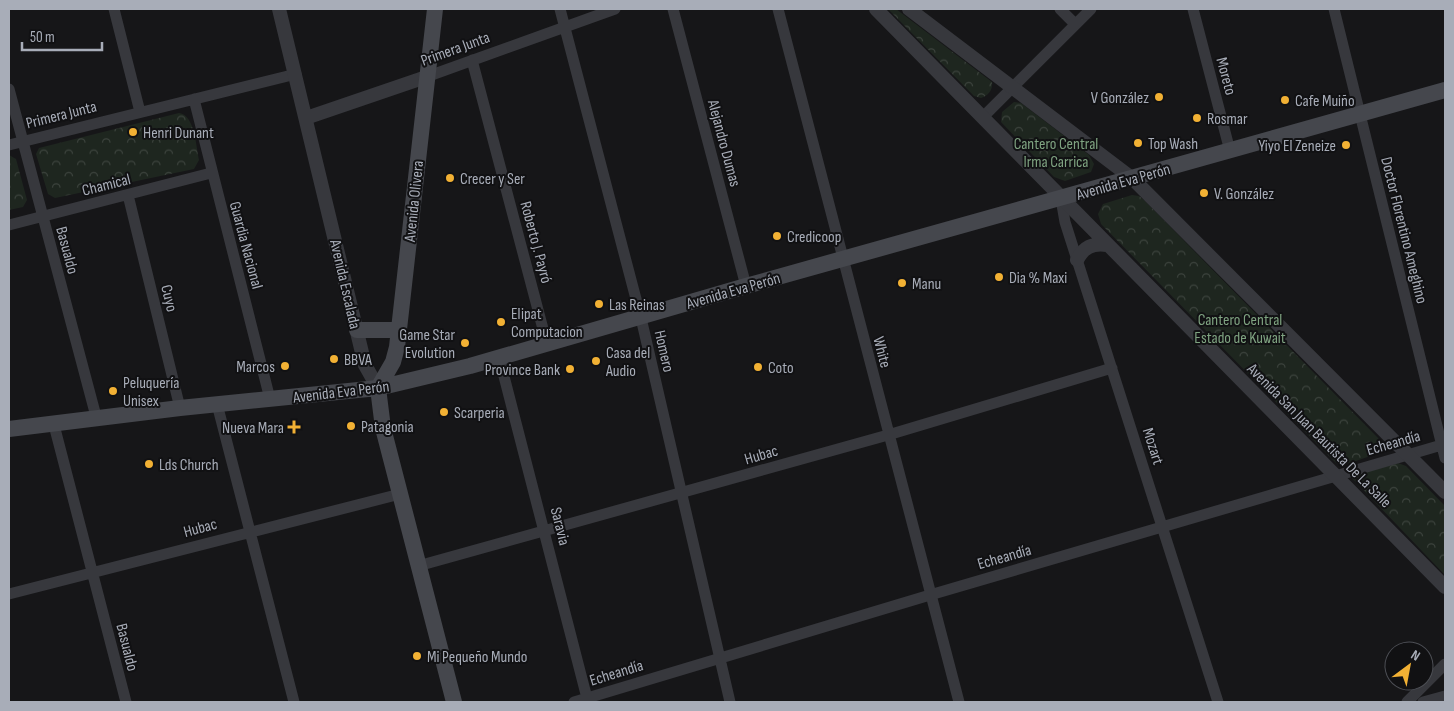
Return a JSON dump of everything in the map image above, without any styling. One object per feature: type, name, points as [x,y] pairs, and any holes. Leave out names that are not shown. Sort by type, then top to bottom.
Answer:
[{"type":"main road","name":"Avenida Olivera","points":[[378,388],[393,362],[398,330],[434,9]]},
{"type":"main road","name":"Avenida Eva Perón","points":[[9,430],[180,408],[378,388],[499,358],[746,286],[1134,179],[1445,90]]},
{"type":"main road","points":[[357,330],[398,330]]},
{"type":"main road","name":"Avenida Escalada","points":[[378,388],[383,428],[454,702]]},
{"type":"street","points":[[114,9],[140,112]]},
{"type":"street","name":"Avenida Escalada","points":[[279,9],[365,365],[378,388]]},
{"type":"street","name":"Homero","points":[[560,9],[641,318],[730,702]]},
{"type":"street","name":"Primera Junta","points":[[306,118],[615,9]]},
{"type":"street","name":"Alejandro Dumas","points":[[673,9],[746,286]]},
{"type":"street","name":"White","points":[[778,9],[842,260],[959,702]]},
{"type":"street","name":"Avenida San Juan Bautista De La Salle","points":[[876,9],[984,116],[1061,199],[1445,587]]},
{"type":"street","points":[[909,9],[1134,179],[1445,492]]},
{"type":"street","points":[[1060,9],[1075,24]]},
{"type":"street","points":[[984,116],[1091,9]]},
{"type":"street","name":"Moreto","points":[[1193,9],[1230,151]]},
{"type":"street","name":"Doctor Florentino Ameghino","points":[[1334,9],[1444,444],[1445,458]]},
{"type":"street","name":"Roberto J. Payró","points":[[472,60],[547,344]]},
{"type":"street","name":"Primera Junta","points":[[9,145],[296,74]]},
{"type":"street","name":"Basualdo","points":[[9,89],[98,420]]},
{"type":"street","name":"Guardia Nacional","points":[[194,99],[211,173],[270,399]]},
{"type":"street","name":"Chamical","points":[[9,225],[211,173]]},
{"type":"street","name":"Cuyo","points":[[128,195],[180,408]]},
{"type":"street","name":"Mozart","points":[[1061,199],[1065,222],[1218,702]]},
{"type":"street","points":[[1078,260],[1081,252],[1088,246],[1097,244],[1107,245]]},
{"type":"street","name":"Saravia","points":[[499,358],[588,700]]},
{"type":"street","name":"Hubac","points":[[418,566],[888,435],[1112,368]]},
{"type":"street","points":[[217,404],[294,702]]},
{"type":"street","name":"Basualdo","points":[[54,425],[126,702]]},
{"type":"street","name":"Echeandía","points":[[574,702],[588,700],[930,595],[1444,444]]},
{"type":"street","name":"Hubac","points":[[9,594],[400,494]]},
{"type":"street","points":[[1407,702],[1445,666]]},
{"type":"street","points":[[1423,702],[1445,696]]},
{"type":"green space","points":[[888,9],[896,9],[992,82],[991,90],[988,94],[981,98],[974,96]]},
{"type":"green space","name":"Cantero Central Irma Carrica","points":[[1014,102],[1021,103],[1089,155],[1094,164],[1091,172],[1065,181],[1054,177],[1001,122],[1002,112]]},
{"type":"green space","points":[[179,113],[188,119],[194,132],[199,160],[194,169],[55,198],[48,194],[36,154],[39,148]]},
{"type":"green space","points":[[9,155],[16,159],[27,200],[23,207],[9,210]]},
{"type":"green space","name":"Cantero Central Estado de Kuwait","points":[[1132,195],[1139,196],[1145,201],[1380,440],[1384,446],[1382,452],[1344,465],[1336,463],[1101,224],[1098,214],[1103,204]]},
{"type":"green space","points":[[1398,463],[1406,466],[1445,506],[1445,575],[1352,478],[1353,476]]},
{"type":"place","name":"V González","points":[[1159,97]]},
{"type":"place","name":"Cafe Muiño","points":[[1285,100]]},
{"type":"place","name":"Rosmar","points":[[1197,118]]},
{"type":"place","name":"Henri Dunant","points":[[133,132]]},
{"type":"place","name":"Top Wash","points":[[1138,143]]},
{"type":"place","name":"Yiyo El Zeneize","points":[[1346,145]]},
{"type":"place","name":"Crecer y Ser","points":[[450,178]]},
{"type":"place","name":"V. González","points":[[1204,193]]},
{"type":"place","name":"Credicoop","points":[[777,236]]},
{"type":"place","name":"Dia % Maxi","points":[[999,277]]},
{"type":"place","name":"Manu","points":[[902,283]]},
{"type":"place","name":"Las Reinas","points":[[599,304]]},
{"type":"place","name":"Elipat Computacion","points":[[501,322]]},
{"type":"place","name":"Game Star Evolution","points":[[465,343]]},
{"type":"place","name":"BBVA","points":[[334,359]]},
{"type":"place","name":"Casa del Audio","points":[[596,361]]},
{"type":"place","name":"Marcos","points":[[285,366]]},
{"type":"place","name":"Coto","points":[[758,367]]},
{"type":"place","name":"Province Bank","points":[[570,369]]},
{"type":"place","name":"Peluquería Unisex","points":[[113,391]]},
{"type":"place","name":"Scarperia","points":[[444,412]]},
{"type":"place","name":"Patagonia","points":[[351,426]]},
{"type":"place","name":"Nueva Mara","points":[[294,427]]},
{"type":"place","name":"Lds Church","points":[[149,464]]},
{"type":"place","name":"Mi Pequeño Mundo","points":[[417,656]]}]
